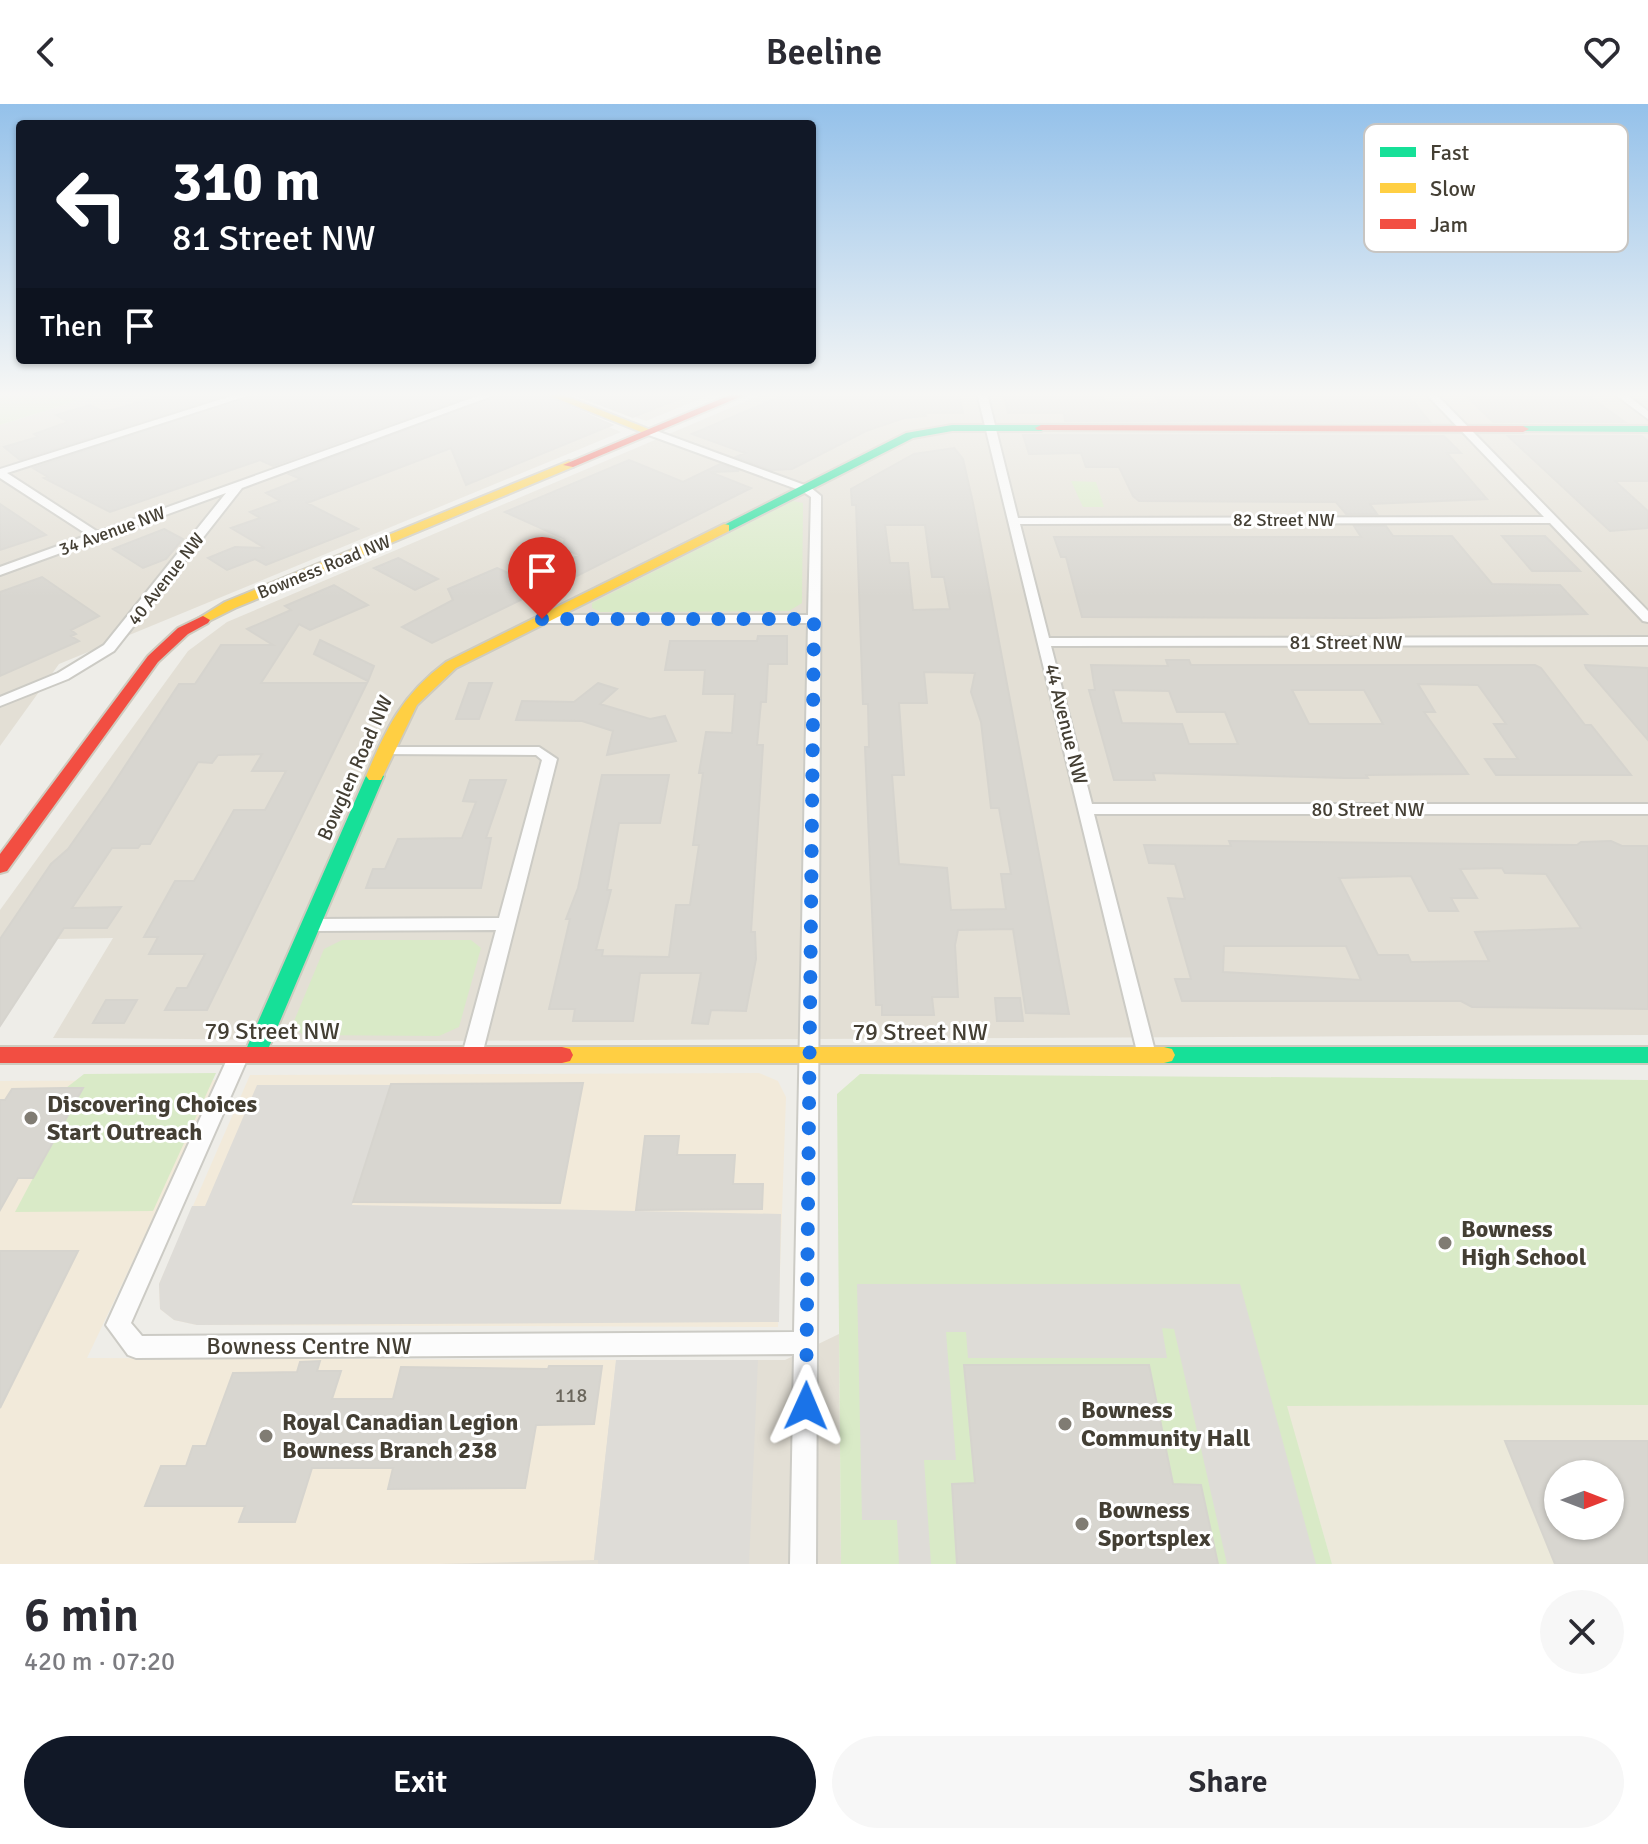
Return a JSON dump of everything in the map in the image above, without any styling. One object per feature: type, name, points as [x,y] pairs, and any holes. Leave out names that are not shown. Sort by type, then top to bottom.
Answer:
[{"type":"street","points":[[0,473],[37,461]]},
{"type":"street","name":"34 Avenue NW","points":[[0,571],[307,461]]},
{"type":"street","name":"Bowness Road NW","points":[[0,867],[153,659],[183,631],[230,605],[579,461]]},
{"type":"street","points":[[730,461],[806,489],[816,496],[803,1564]]},
{"type":"street","name":"Bowglen Road NW","points":[[247,1054],[311,925],[410,698],[429,679],[542,619],[860,461]]},
{"type":"street","name":"44 Avenue NW","points":[[1000,461],[1088,809],[1146,1055]]},
{"type":"street","points":[[1497,461],[1648,618]]},
{"type":"street","points":[[0,473],[97,536]]},
{"type":"street","name":"40 Avenue NW","points":[[0,702],[86,664],[120,637],[238,486]]},
{"type":"street","name":"82 Street NW","points":[[1015,521],[1553,520]]},
{"type":"street","points":[[542,619],[814,619]]},
{"type":"street","name":"81 Street NW","points":[[1045,642],[1648,641]]},
{"type":"street","points":[[386,751],[539,751],[550,759],[472,1055]]},
{"type":"street","name":"80 Street NW","points":[[1088,809],[1648,809]]},
{"type":"street","points":[[311,925],[507,924]]},
{"type":"street","name":"Bowness Centre NW","points":[[247,1054],[118,1325],[136,1347],[806,1343]]},
{"type":"street","name":"79 Street NW","points":[[0,1055],[1648,1055]]},
{"type":"shaded area","points":[[0,461],[550,461],[59,664],[0,746]]},
{"type":"shaded area","points":[[605,461],[1648,461],[1648,1035],[432,1041],[53,1038],[113,938],[0,940],[0,910],[188,651],[227,622]]},
{"type":"shaded area","points":[[759,1073],[778,1081],[786,1097],[778,1327],[197,1325],[174,1320],[160,1309],[159,1284],[250,1075]]},
{"type":"shaded area","points":[[219,1080],[87,1358],[616,1360],[594,1560],[438,1564],[0,1564],[0,1081]]},
{"type":"shaded area","points":[[1648,1080],[1648,1564],[1332,1564],[1286,1406]]},
{"type":"shaded area","points":[[257,1085],[391,1085],[352,1205],[781,1214],[779,1322],[197,1325],[174,1320],[160,1309],[159,1284],[192,1206],[205,1206]]},
{"type":"shaded area","points":[[857,1284],[1240,1284],[1316,1564],[1227,1564],[1174,1329],[1162,1328],[1167,1358],[968,1358],[966,1332],[946,1332],[956,1460],[924,1460],[931,1564],[899,1564],[897,1520],[862,1520]]},
{"type":"shaded area","points":[[839,1334],[841,1564],[438,1564],[595,1542],[616,1360],[785,1360]]},
{"type":"shaded area","points":[[616,1360],[758,1360],[749,1564],[598,1564],[598,1560],[594,1560]]},
{"type":"green space","points":[[1071,481],[1096,482],[1104,507],[1083,507]]},
{"type":"green space","points":[[793,501],[803,503],[802,603],[789,611],[600,612],[592,608],[592,603]]},
{"type":"green space","points":[[342,940],[471,940],[481,948],[459,1027],[439,1036],[303,1035],[292,1026],[324,949]]},
{"type":"green space","points":[[216,1073],[153,1211],[15,1212],[33,1178],[66,1088],[84,1074]]},
{"type":"green space","points":[[860,1074],[1648,1080],[1648,1405],[1287,1406],[1332,1564],[841,1564],[837,1094]]},
{"type":"building","points":[[54,461],[257,461],[110,512],[44,478],[48,477],[33,468]]},
{"type":"building","points":[[262,461],[287,461],[273,466]]},
{"type":"building","points":[[323,461],[417,461],[307,503],[358,529],[266,565],[255,559],[227,570],[208,558],[235,547],[265,548],[231,528],[260,518],[250,512],[280,501],[266,493],[301,479],[289,474]]},
{"type":"building","points":[[456,461],[524,461],[466,485]]},
{"type":"building","points":[[626,461],[683,482],[720,464],[739,471],[710,472],[751,488],[577,576],[556,567],[579,555],[562,548],[565,539],[505,512]]},
{"type":"building","points":[[747,461],[807,461],[792,469],[771,470]]},
{"type":"building","points":[[901,461],[963,461],[1069,1014],[1026,1013],[1013,929],[958,930],[955,945],[958,997],[932,997],[934,1015],[882,1015],[882,1005],[876,1005],[865,747],[869,747],[868,704],[863,704],[856,505],[852,505],[851,489]],"holes":[[[885,525],[925,525],[932,577],[944,577],[950,609],[913,610],[908,563],[890,563]],[[924,672],[975,673],[971,692],[981,722],[991,808],[999,808],[1011,874],[1001,874],[1006,909],[951,910],[947,868],[899,864],[892,775],[904,775],[899,703],[927,703]]]},
{"type":"building","points":[[1084,461],[1454,461],[1487,499],[1370,504],[1377,514],[1346,514],[1336,502],[1139,501],[1133,496],[1119,467],[1086,467]]},
{"type":"building","points":[[1535,461],[1648,461],[1648,481],[1615,481],[1648,511],[1648,528],[1610,531]]},
{"type":"building","points":[[0,504],[18,516],[46,535],[0,550]]},
{"type":"building","points":[[1354,526],[1386,526],[1393,536],[1452,536],[1492,584],[1560,585],[1587,614],[1374,618],[1082,617],[1066,557],[1061,557],[1054,537],[1361,537]]},
{"type":"building","points":[[164,529],[183,539],[166,559],[143,568],[113,549]]},
{"type":"building","points":[[1502,536],[1545,536],[1580,571],[1532,571]]},
{"type":"building","points":[[398,558],[438,579],[415,590],[374,568]]},
{"type":"building","points":[[497,568],[543,589],[432,643],[402,627],[453,600],[448,589]]},
{"type":"building","points":[[42,577],[99,616],[71,630],[76,634],[71,636],[79,641],[0,676],[0,592]]},
{"type":"building","points":[[334,585],[368,605],[310,630],[299,624],[261,683],[367,683],[207,1010],[165,1010],[177,988],[187,988],[205,954],[149,954],[158,937],[144,937],[175,881],[194,881],[234,810],[265,810],[286,771],[252,771],[262,754],[218,755],[212,763],[198,762],[150,844],[141,844],[138,848],[112,848],[72,908],[121,907],[107,928],[64,928],[0,1026],[0,939],[51,864],[68,849],[179,684],[195,684],[221,645],[273,645],[247,629],[291,610],[285,606]]},
{"type":"building","points":[[758,636],[787,636],[787,664],[768,664],[766,702],[761,702],[757,745],[763,745],[751,932],[755,932],[756,959],[746,1011],[711,1010],[708,1024],[692,1023],[701,973],[640,973],[633,1021],[573,1021],[575,1009],[549,1009],[570,919],[566,919],[578,888],[602,775],[669,775],[660,823],[619,823],[607,890],[611,890],[596,950],[603,950],[602,956],[669,957],[676,905],[690,905],[699,845],[693,845],[706,732],[732,733],[735,694],[703,694],[705,670],[665,670],[670,641],[757,641]]},
{"type":"building","points":[[320,640],[374,666],[368,681],[314,654]]},
{"type":"building","points":[[1166,660],[1189,660],[1191,665],[1535,665],[1541,668],[1585,725],[1591,725],[1631,775],[1496,775],[1485,759],[1518,759],[1494,724],[1506,724],[1478,685],[1418,684],[1435,712],[1424,712],[1468,774],[1345,778],[1153,773],[1155,780],[1114,780],[1089,690],[1095,690],[1091,665],[1168,666]],"holes":[[[1113,690],[1169,691],[1177,712],[1225,712],[1238,744],[1189,744],[1182,724],[1122,723]],[[1292,690],[1364,690],[1383,724],[1309,724]]]},
{"type":"building","points":[[1585,665],[1648,668],[1648,740],[1586,668]]},
{"type":"building","points":[[469,683],[492,683],[479,719],[456,719]]},
{"type":"building","points":[[598,683],[617,689],[600,704],[650,719],[665,716],[676,741],[607,755],[613,731],[582,721],[516,720],[522,701],[574,702]]},
{"type":"building","points":[[470,780],[506,780],[486,838],[491,838],[481,888],[366,888],[373,869],[385,869],[398,839],[462,838],[476,802],[463,801]]},
{"type":"building","points":[[1229,841],[1577,845],[1581,842],[1611,841],[1622,846],[1648,846],[1648,1009],[1472,1007],[1461,1001],[1182,1001],[1175,979],[1191,979],[1168,898],[1185,899],[1175,864],[1149,863],[1144,845],[1231,846]],"holes":[[[1502,868],[1505,873],[1546,874],[1581,928],[1475,932],[1489,961],[1411,962],[1408,955],[1378,955],[1339,878],[1411,876],[1429,911],[1458,911],[1451,898],[1477,898],[1460,869]],[[1224,946],[1346,946],[1361,980],[1223,972]]]},
{"type":"building","points":[[995,998],[1020,998],[1023,1021],[997,1021]]},
{"type":"building","points":[[106,1000],[137,1000],[124,1023],[93,1023]]},
{"type":"building","points":[[583,1083],[560,1203],[353,1202],[391,1084]]},
{"type":"building","points":[[83,1088],[33,1178],[18,1178],[0,1210],[0,1100],[5,1100],[12,1089]]},
{"type":"building","points":[[645,1136],[679,1136],[677,1155],[735,1155],[733,1184],[763,1184],[762,1209],[636,1210]]},
{"type":"building","points":[[0,1251],[78,1251],[0,1408]]},
{"type":"building","points":[[320,1361],[317,1371],[341,1371],[332,1399],[393,1399],[401,1367],[548,1369],[549,1366],[602,1366],[594,1424],[536,1425],[525,1488],[388,1489],[393,1468],[312,1468],[295,1522],[239,1522],[245,1506],[145,1506],[161,1466],[186,1466],[193,1446],[206,1446],[233,1373],[297,1372],[300,1362]]},
{"type":"building","points":[[964,1365],[1149,1365],[1173,1484],[1201,1485],[1218,1564],[957,1564],[952,1484],[975,1483]]},
{"type":"building","points":[[1505,1441],[1648,1441],[1648,1564],[1555,1564],[1545,1540],[1624,1540],[1624,1460],[1544,1460],[1544,1537]]},
{"type":"traffic: fast","points":[[724,528],[858,461]]},
{"type":"traffic: fast","points":[[255,1054],[375,776]]},
{"type":"traffic: fast","points":[[1164,1055],[1648,1055]]},
{"type":"traffic: slow","points":[[203,620],[230,605],[569,465]]},
{"type":"traffic: slow","points":[[375,776],[396,727],[411,702],[451,665],[724,528]]},
{"type":"traffic: slow","points":[[562,1055],[1164,1055]]},
{"type":"traffic: jam","points":[[569,465],[578,461]]},
{"type":"traffic: jam","points":[[0,867],[153,659],[183,631],[203,620]]},
{"type":"traffic: jam","points":[[0,1055],[562,1055]]},
{"type":"place","name":"Discovering Choices Start Outreach","points":[[31,1118]]},
{"type":"place","name":"Bowness High School","points":[[1445,1243]]},
{"type":"place","name":"Bowness Community Hall","points":[[1065,1424]]},
{"type":"place","name":"Royal Canadian Legion Bowness Branch 238","points":[[266,1436]]},
{"type":"place","name":"Bowness Sportsplex","points":[[1082,1524]]},
{"type":"route","points":[[542,619],[814,619],[806,1406]]}]
